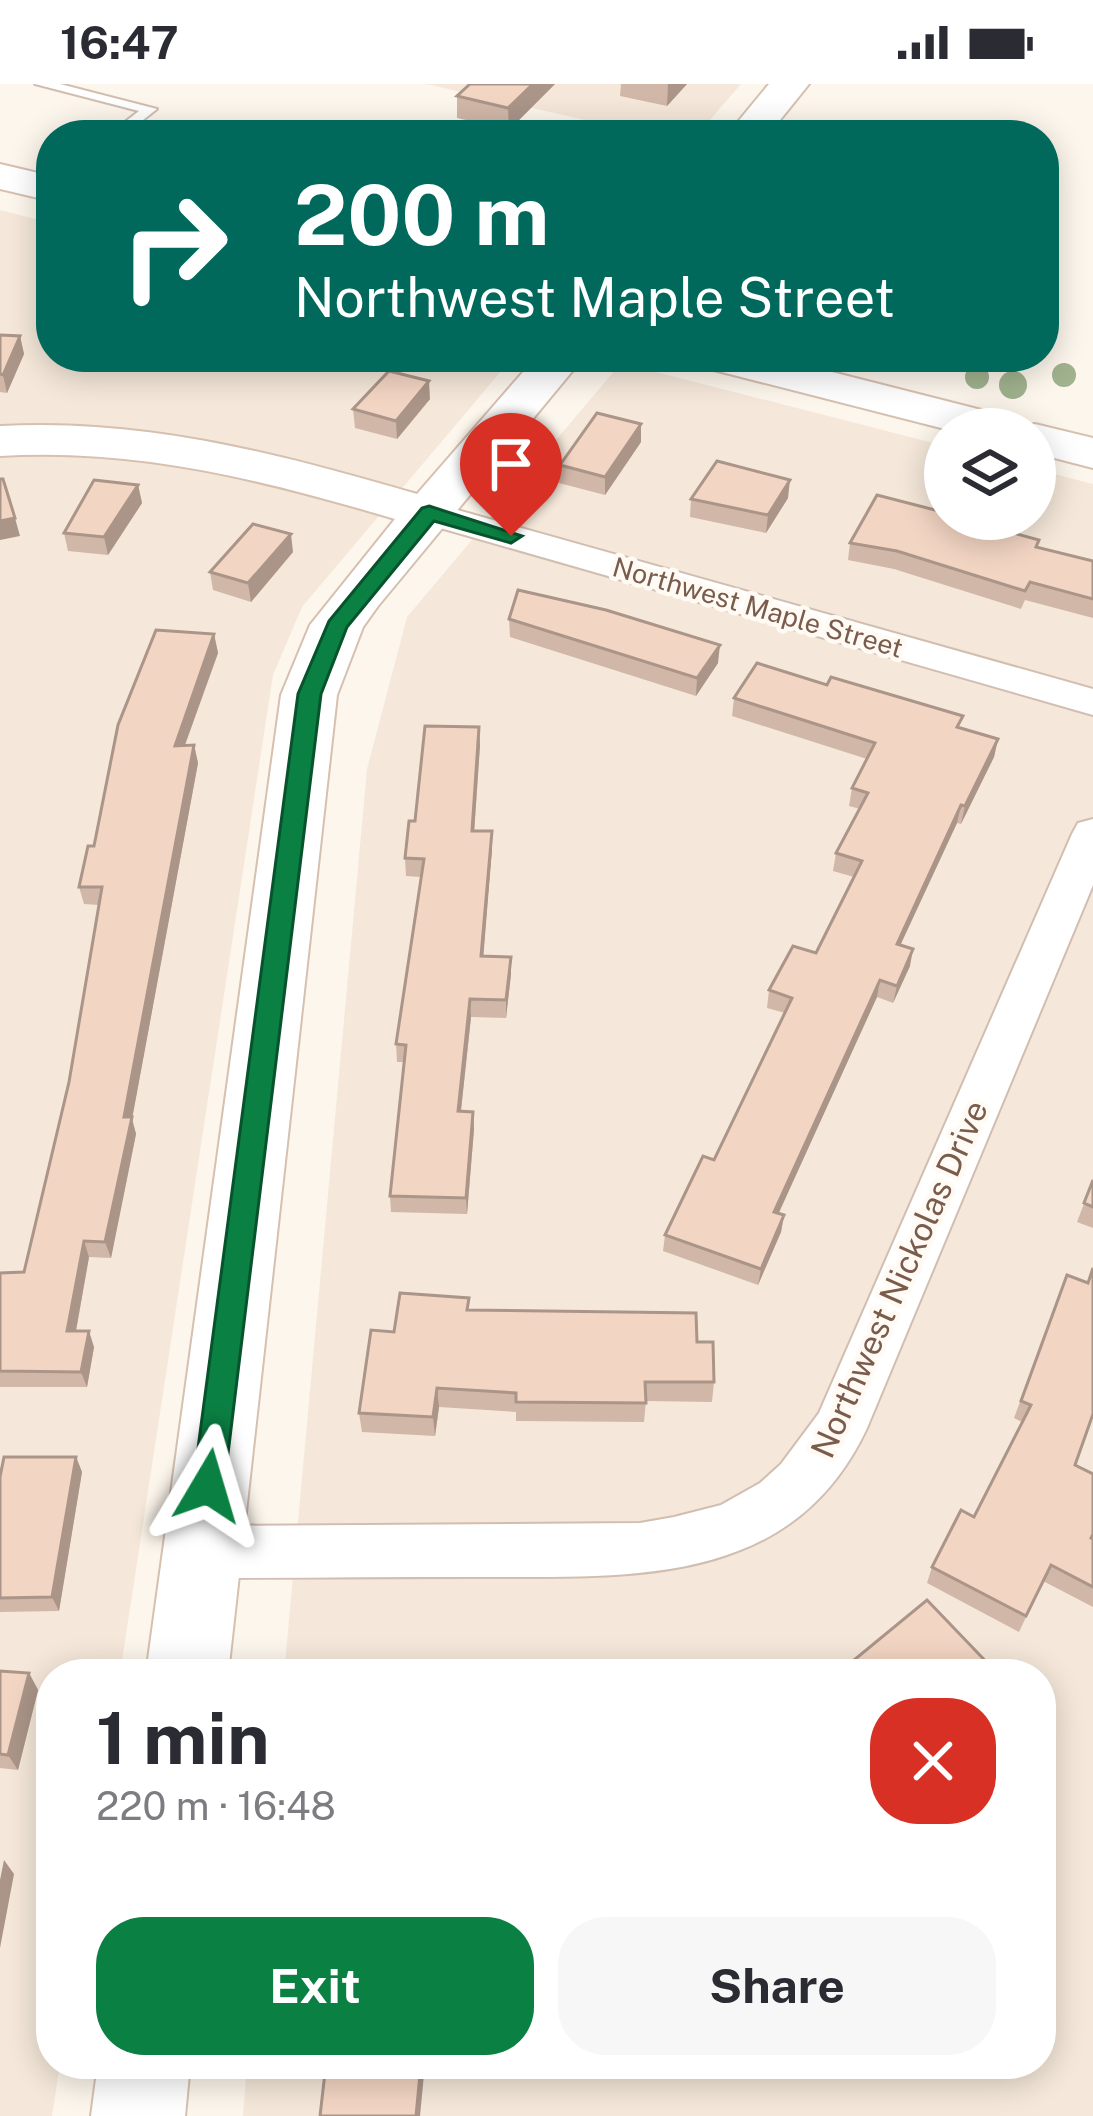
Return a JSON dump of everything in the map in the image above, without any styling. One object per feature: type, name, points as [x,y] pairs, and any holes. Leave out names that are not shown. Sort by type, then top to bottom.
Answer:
[{"type":"street","points":[[760,120],[790,84]]},
{"type":"street","points":[[0,176],[36,184]]},
{"type":"street","points":[[189,1659],[309,694],[337,626],[548,372]]},
{"type":"street","points":[[777,372],[924,410]]},
{"type":"street","name":"Northwest Maple Street","points":[[0,441],[90,436],[211,451],[1093,701]]},
{"type":"street","points":[[1056,443],[1093,453]]},
{"type":"street","name":"Northwest Nickolas Drive","points":[[201,1552],[640,1549],[705,1540],[770,1511],[818,1465],[840,1428],[1093,834]]},
{"type":"street","points":[[138,2116],[142,2079]]},
{"type":"lane","points":[[42,84],[150,110],[136,120]]},
{"type":"shaded area","points":[[426,84],[741,84],[710,120],[585,120]]},
{"type":"shaded area","points":[[0,210],[36,219],[36,372],[500,372],[302,607],[273,675],[122,1659],[36,1659],[36,2079],[58,2079],[52,2116],[0,2116]]},
{"type":"shaded area","points":[[613,372],[656,372],[924,441],[924,540],[1056,540],[1056,474],[1093,484],[1093,2116],[243,2116],[246,2079],[1056,2079],[1056,1659],[285,1659],[367,769],[407,617]]},
{"type":"building","points":[[470,84],[533,84],[508,108],[457,96]]},
{"type":"building","points":[[0,335],[20,336],[3,375],[0,374]]},
{"type":"building","points":[[388,372],[429,381],[396,421],[353,409]]},
{"type":"building","points":[[597,413],[641,424],[605,477],[560,465]]},
{"type":"building","points":[[717,461],[790,480],[768,515],[691,499]]},
{"type":"building","points":[[0,479],[15,518],[0,521]]},
{"type":"building","points":[[94,480],[138,485],[104,537],[64,533]]},
{"type":"building","points":[[877,495],[924,507],[924,540],[1039,540],[1036,547],[1093,561],[1093,599],[1030,582],[1025,591],[897,551],[850,543]]},
{"type":"building","points":[[253,524],[291,534],[248,583],[210,572]]},
{"type":"building","points":[[518,590],[606,610],[720,645],[697,678],[509,619]]},
{"type":"building","points":[[156,630],[214,634],[175,746],[194,745],[124,1117],[132,1117],[105,1242],[84,1241],[67,1331],[89,1331],[81,1372],[0,1371],[0,1273],[24,1272],[69,1082],[102,887],[79,887],[88,846],[94,846],[118,725]]},
{"type":"building","points":[[757,663],[827,685],[831,677],[963,716],[957,727],[998,739],[965,806],[961,805],[897,944],[913,949],[897,986],[880,980],[774,1212],[784,1215],[761,1269],[665,1235],[703,1156],[714,1160],[792,998],[769,990],[793,946],[816,953],[862,861],[836,853],[868,793],[852,788],[875,743],[734,698]]},
{"type":"building","points":[[425,726],[479,727],[472,831],[492,831],[481,956],[511,957],[506,1000],[470,999],[458,1111],[473,1112],[466,1198],[390,1196],[406,1045],[396,1044],[424,859],[405,858],[409,821],[415,821]]},
{"type":"building","points":[[1093,1180],[1093,1207],[1084,1203]]},
{"type":"building","points":[[1093,1268],[1093,1414],[1075,1465],[1093,1474],[1093,1587],[1051,1565],[1026,1616],[932,1567],[961,1510],[974,1517],[1031,1405],[1021,1401],[1067,1275],[1088,1283]]},
{"type":"building","points":[[400,1293],[469,1298],[467,1310],[696,1313],[697,1342],[713,1342],[714,1382],[645,1382],[646,1403],[516,1402],[516,1393],[437,1388],[433,1417],[359,1413],[371,1330],[394,1332]]},
{"type":"building","points":[[4,1457],[76,1457],[52,1597],[0,1598]]},
{"type":"building","points":[[927,1600],[984,1659],[855,1659]]},
{"type":"building","points":[[0,1671],[29,1673],[8,1755],[0,1754]]},
{"type":"building","points":[[324,2079],[420,2079],[416,2116],[320,2116]]},
{"type":"route","points":[[208,1486],[309,694],[337,626],[429,513],[511,536]]}]
